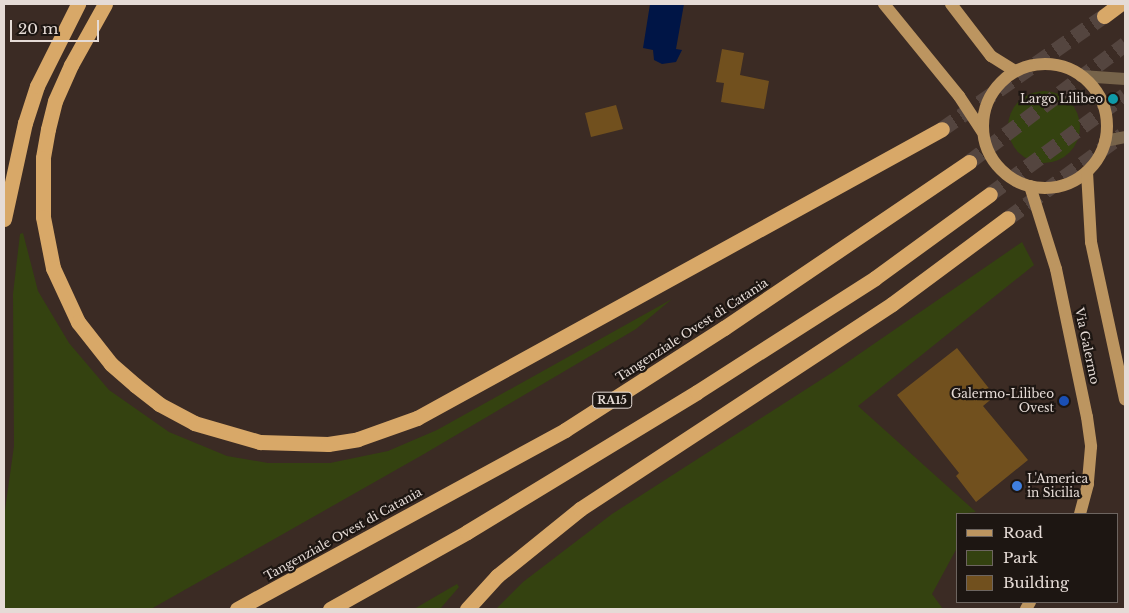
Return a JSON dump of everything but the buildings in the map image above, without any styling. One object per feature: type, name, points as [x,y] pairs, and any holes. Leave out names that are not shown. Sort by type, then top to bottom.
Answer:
[{"type":"highway","points":[[4,219],[25,123],[37,86],[78,4]]},
{"type":"highway","points":[[105,4],[71,65],[55,101],[42,158],[42,217],[53,268],[78,322],[111,364],[135,385],[159,404],[194,423],[260,442],[328,444],[358,439],[417,418],[942,129]]},
{"type":"highway","points":[[1104,16],[1120,4]]},
{"type":"highway","name":"Tangenziale Ovest di Catania","points":[[237,609],[565,430],[724,328],[969,162]]},
{"type":"highway","points":[[330,609],[467,532],[697,392],[876,278],[990,194]]},
{"type":"highway","points":[[467,609],[497,576],[580,509],[892,304],[1008,218]]},
{"type":"main road","points":[[884,4],[959,96],[982,131],[988,153],[1001,170],[1030,186],[1060,186],[1087,172],[1105,141],[1107,128],[1103,104],[1081,76],[1066,67],[1049,64],[1016,71],[990,96],[982,131]]},
{"type":"main road","points":[[951,4],[992,56],[1016,71]]},
{"type":"main road","name":"Via Galermo","points":[[1087,172],[1090,242],[1125,399]]},
{"type":"main road","name":"Via Galermo","points":[[1030,186],[1056,269],[1087,417],[1090,456],[1080,513]]},
{"type":"street","points":[[1081,76],[1125,79]]},
{"type":"street","points":[[1105,141],[1125,137]]},
{"type":"green space","points":[[1051,91],[1070,101],[1078,113],[1080,127],[1078,141],[1070,153],[1058,161],[1037,163],[1018,153],[1010,141],[1008,120],[1018,101],[1030,93]]},
{"type":"green space","points":[[23,233],[38,291],[69,343],[109,390],[169,432],[227,456],[268,463],[330,463],[388,451],[437,430],[672,299],[636,329],[424,454],[151,609],[4,609],[4,517],[14,446],[13,294],[20,234]]},
{"type":"green space","points":[[1022,242],[1034,265],[858,406],[976,512],[956,513],[956,550],[932,594],[943,609],[496,609],[523,582],[612,514],[833,372]]},
{"type":"green space","points":[[457,584],[459,587],[440,609],[414,609]]},
{"type":"water","points":[[650,4],[684,4],[676,49],[682,50],[676,62],[662,64],[654,60],[653,50],[643,48]]},
{"type":"tunnel","points":[[942,129],[1104,16]]},
{"type":"tunnel","points":[[969,162],[1125,44]]},
{"type":"tunnel","points":[[990,194],[1125,95]]},
{"type":"tunnel","points":[[1008,218],[1122,135]]},
{"type":"place","name":"Largo Lilibeo","points":[[1113,99]]},
{"type":"place","name":"Galermo-Lilibeo Ovest","points":[[1064,401]]},
{"type":"place","name":"L'America in Sicilia","points":[[1017,486]]}]
